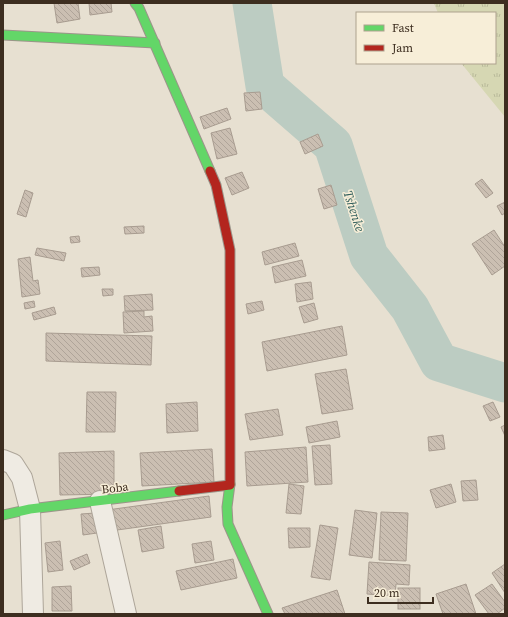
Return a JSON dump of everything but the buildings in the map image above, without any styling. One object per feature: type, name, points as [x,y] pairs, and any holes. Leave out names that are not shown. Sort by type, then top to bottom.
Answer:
[{"type":"street","points":[[135,3],[139,8],[155,43],[216,185],[230,250],[230,485],[227,507],[228,524],[268,614]]},
{"type":"street","points":[[3,35],[155,43]]},
{"type":"street","points":[[3,460],[13,464],[22,478],[30,509],[33,614]]},
{"type":"street","name":"Boba","points":[[3,515],[30,509],[100,502],[230,485]]},
{"type":"street","points":[[100,502],[126,614]]},
{"type":"green space","points":[[434,3],[505,3],[505,117],[462,64],[496,64],[496,12],[438,12]]},
{"type":"waterway","name":"Tshenke","points":[[252,3],[265,86],[333,145],[369,256],[410,308],[439,362],[505,383]]},
{"type":"traffic: fast","points":[[135,3],[139,8],[210,171]]},
{"type":"traffic: fast","points":[[3,35],[155,43]]},
{"type":"traffic: fast","points":[[230,484],[227,507],[228,524],[268,614]]},
{"type":"traffic: fast","points":[[3,515],[30,509],[179,491]]},
{"type":"traffic: jam","points":[[210,171],[216,185],[230,250],[230,484]]},
{"type":"traffic: jam","points":[[179,491],[230,485]]}]
